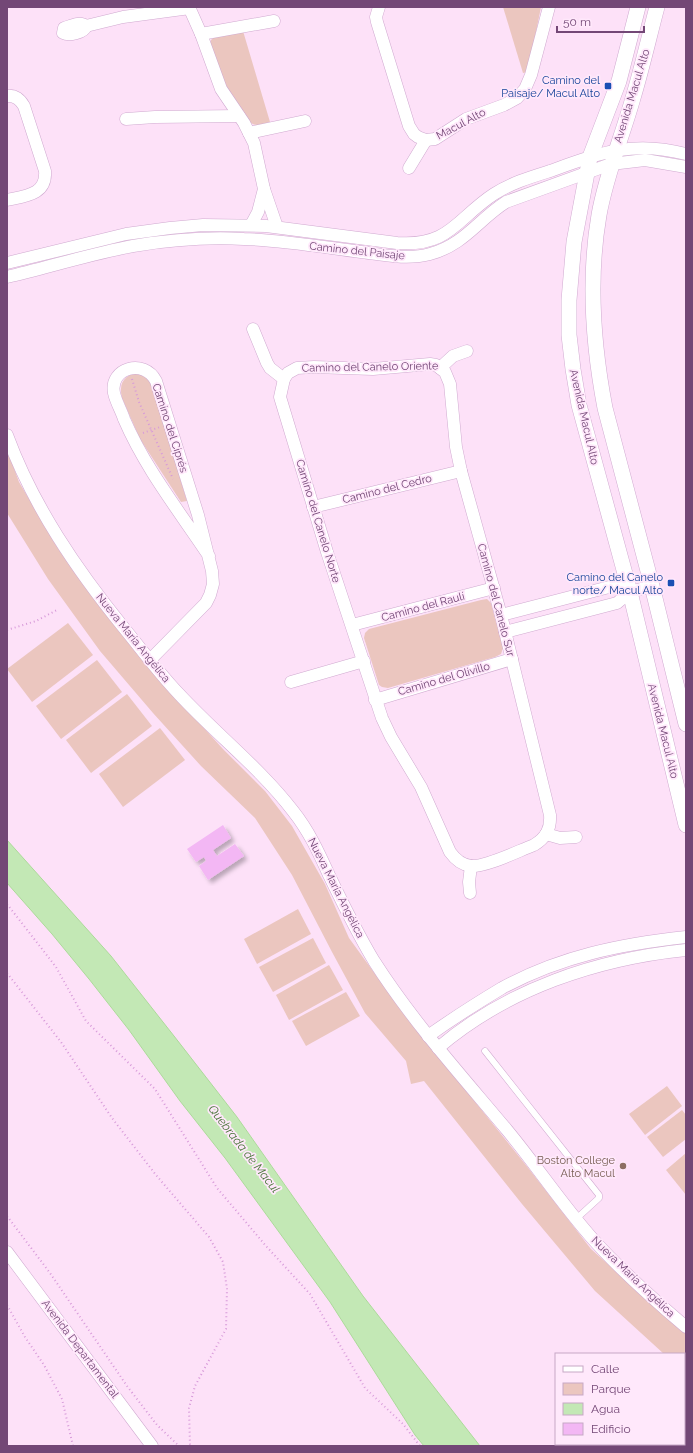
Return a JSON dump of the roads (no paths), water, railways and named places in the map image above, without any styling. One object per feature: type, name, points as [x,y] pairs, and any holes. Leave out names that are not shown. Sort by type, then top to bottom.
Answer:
[{"type":"street","name":"Macul Alto","points":[[379,7],[376,17],[377,22],[409,126],[414,134],[426,140],[435,139],[466,119],[504,105],[521,94],[531,75],[549,7]]},
{"type":"street","name":"Avenida Macul Alto","points":[[638,7],[619,80],[590,157],[574,242],[569,300],[569,335],[579,405],[630,592],[686,825]]},
{"type":"street","name":"Avenida Macul Alto","points":[[657,7],[633,99],[611,164],[599,214],[593,300],[596,355],[605,408],[652,586],[686,724]]},
{"type":"street","points":[[86,26],[124,17],[189,8],[201,34],[221,89],[249,133],[256,152],[264,189],[277,228]]},
{"type":"street","points":[[201,34],[274,20]]},
{"type":"street","points":[[7,96],[18,98],[24,106],[45,171],[45,177],[43,186],[36,192],[7,200]]},
{"type":"street","points":[[126,119],[155,117],[239,116]]},
{"type":"street","points":[[249,133],[304,122]]},
{"type":"street","name":"Macul Alto","points":[[409,168],[426,140]]},
{"type":"street","name":"Camino del Paisaje","points":[[7,263],[109,238],[141,232],[197,226],[251,225],[414,244],[426,242],[447,233],[484,201],[505,188],[590,157],[616,150],[643,147],[663,149],[686,154]]},
{"type":"street","name":"Camino del Paisaje","points":[[7,277],[132,247],[199,239],[232,238],[261,240],[388,255],[420,256],[439,252],[455,244],[469,234],[498,207],[506,202],[587,172],[611,164],[645,160],[686,167]]},
{"type":"street","points":[[251,225],[258,212],[264,189]]},
{"type":"street","points":[[253,329],[270,368],[284,379]]},
{"type":"street","name":"Camino del Canelo Oriente","points":[[284,379],[291,370],[302,367],[373,369],[423,364],[436,365],[440,368],[453,356],[467,351]]},
{"type":"street","name":"Camino del Ciprés","points":[[150,660],[193,617],[208,599],[214,584],[214,577],[209,556],[160,393],[152,375],[139,368],[129,368],[120,374],[116,380],[114,390],[117,401],[133,438],[154,474],[209,556]]},
{"type":"street","name":"Camino del Canelo Sur","points":[[440,368],[448,377],[450,384],[456,446],[461,471],[501,615],[548,807],[550,823],[546,834]]},
{"type":"street","name":"Camino del Canelo Norte","points":[[284,379],[280,397],[327,552],[364,661],[375,700],[386,728],[421,788],[450,852],[460,862],[471,866]]},
{"type":"street","name":"Nueva María Angélica","points":[[7,435],[35,496],[66,549],[94,590],[150,660],[198,714],[271,785],[295,814],[313,843],[362,942],[386,979],[428,1036],[512,1136],[576,1219],[595,1241],[623,1271],[686,1327]]},
{"type":"street","name":"Camino del Cedro","points":[[313,507],[461,471]]},
{"type":"street","points":[[501,615],[613,586],[630,592]]},
{"type":"street","points":[[505,632],[617,603],[630,592],[652,586]]},
{"type":"street","name":"Camino del Raulí","points":[[352,625],[494,588]]},
{"type":"street","name":"Camino del Olivillo","points":[[375,700],[512,659]]},
{"type":"street","points":[[291,682],[364,661]]},
{"type":"street","points":[[470,893],[469,882],[471,866],[484,864],[534,845],[543,839],[546,834],[560,838],[576,837]]},
{"type":"street","points":[[428,1036],[465,1011],[504,988],[549,967],[580,956],[614,947],[639,942],[686,937]]},
{"type":"street","points":[[438,1048],[449,1038],[476,1020],[508,1001],[539,986],[588,968],[607,963],[642,956],[686,950]]},
{"type":"street","name":"Avenida Departamental","points":[[7,1252],[152,1446]]},
{"type":"lane","points":[[485,1051],[597,1192],[599,1198],[576,1219]]},
{"type":"water","name":"Quebrada de Macul","points":[[7,840],[111,956],[174,1036],[237,1117],[363,1296],[480,1446],[424,1446],[415,1435],[330,1302],[225,1158],[180,1101],[129,1030],[89,979],[7,883]]},
{"type":"place","name":"Camino del Paisaje/ Macul Alto","points":[[608,86]]},
{"type":"place","name":"Camino del Canelo norte/ Macul Alto","points":[[671,583]]},
{"type":"place","name":"Boston College Alto Macul","points":[[623,1166]]}]
